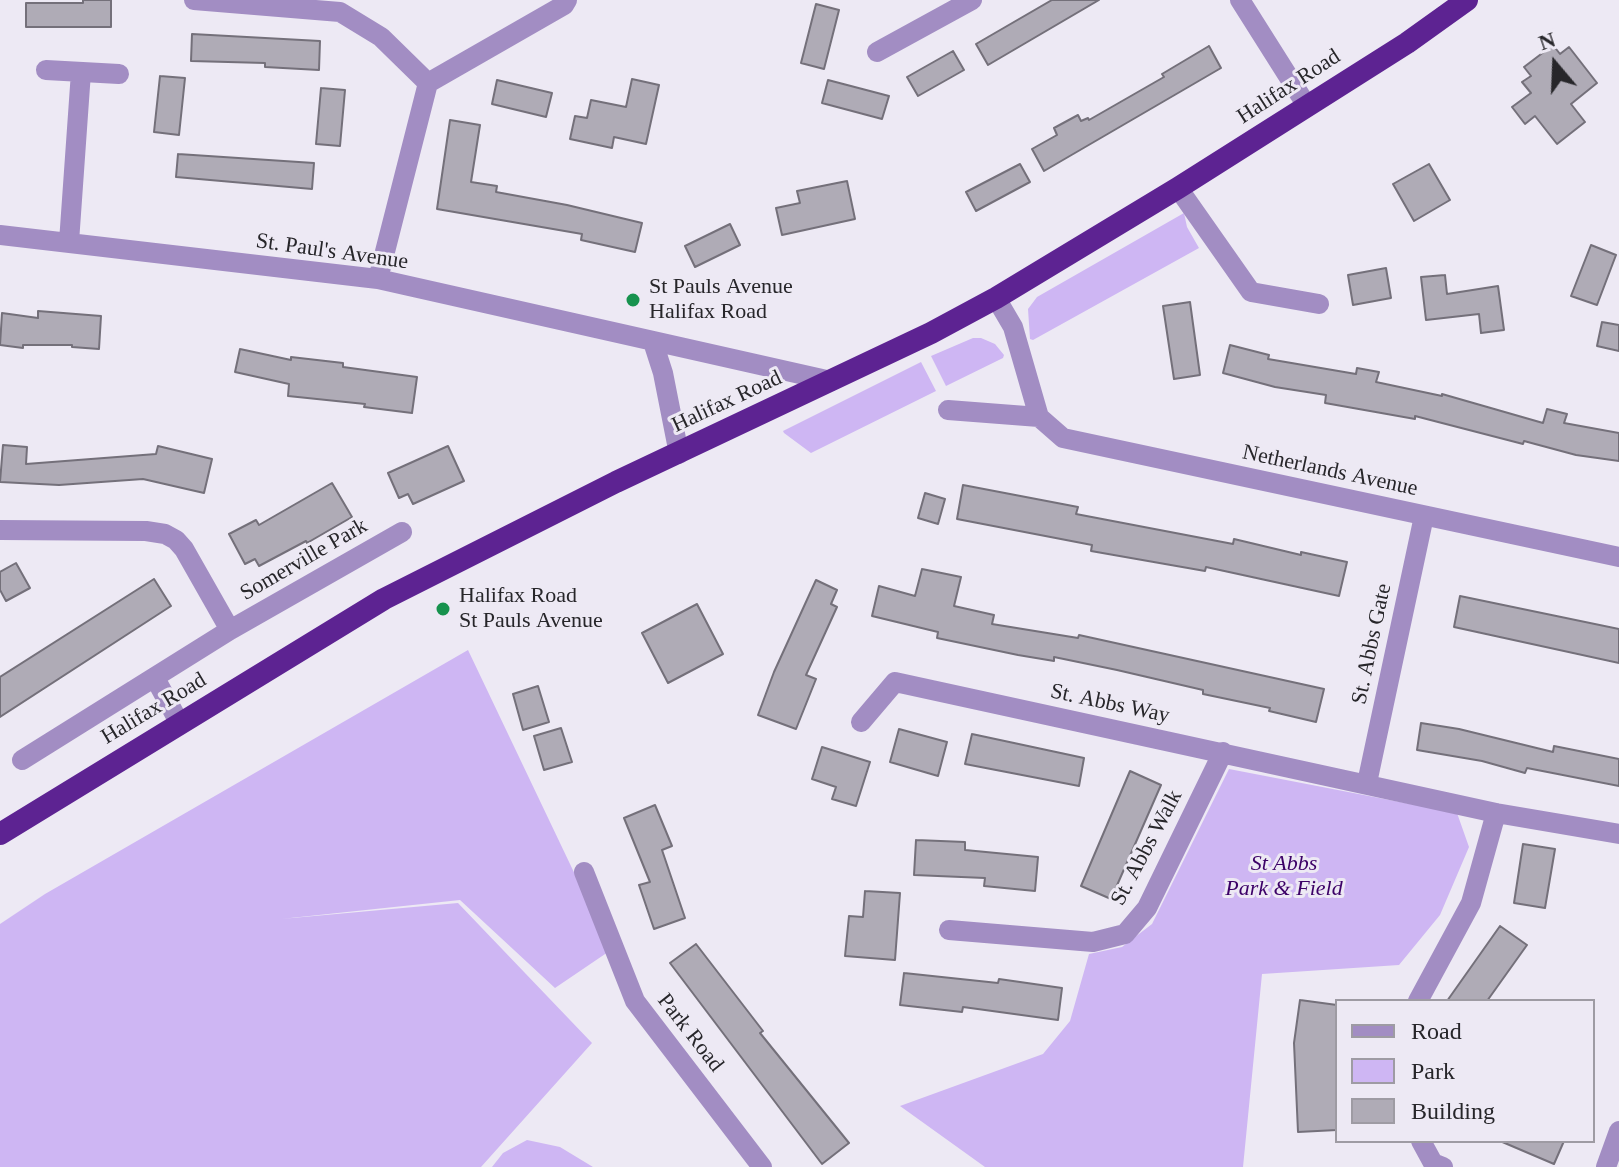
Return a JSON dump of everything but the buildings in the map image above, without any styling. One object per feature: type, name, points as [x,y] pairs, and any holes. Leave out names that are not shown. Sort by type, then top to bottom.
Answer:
[{"type":"highway","name":"Halifax Road","points":[[0,834],[384,599],[616,482],[831,381],[996,298],[1178,188],[1407,43],[1467,0]]},
{"type":"street","points":[[194,0],[340,12],[381,37],[428,83]]},
{"type":"street","points":[[378,279],[428,83],[564,5],[567,0]]},
{"type":"street","points":[[877,52],[972,0]]},
{"type":"street","points":[[1240,0],[1307,106]]},
{"type":"street","points":[[46,70],[119,74]]},
{"type":"street","points":[[69,242],[81,72]]},
{"type":"street","points":[[1178,188],[1251,292],[1319,304]]},
{"type":"street","name":"St. Paul's Avenue","points":[[0,235],[378,279],[831,381]]},
{"type":"street","points":[[948,410],[1039,417],[1013,327],[996,298]]},
{"type":"street","points":[[653,342],[663,373],[679,454]]},
{"type":"street","name":"Netherlands Avenue","points":[[1039,417],[1063,438],[1619,557]]},
{"type":"street","name":"St. Abbs Gate","points":[[1367,783],[1424,516]]},
{"type":"street","name":"Somerville Park","points":[[0,530],[146,531],[165,534],[184,549],[230,630]]},
{"type":"street","name":"Somerville Park","points":[[22,760],[230,630],[402,532]]},
{"type":"street","points":[[155,678],[180,724]]},
{"type":"street","name":"St. Abbs Way","points":[[861,722],[895,682],[1496,813],[1619,834]]},
{"type":"street","name":"St. Abbs Walk","points":[[949,930],[1093,942],[1125,934],[1147,908],[1223,752]]},
{"type":"street","points":[[1419,999],[1471,903],[1496,813]]},
{"type":"street","name":"Park Road","points":[[584,872],[635,1001],[762,1167]]},
{"type":"street","points":[[1606,1167],[1619,1131]]},
{"type":"street","points":[[1422,1143],[1433,1163],[1443,1167]]},
{"type":"green space","points":[[1184,213],[1187,227],[1199,248],[1030,339],[1028,309],[1037,297]]},
{"type":"green space","points":[[973,338],[995,344],[1003,358],[946,386],[931,356]]},
{"type":"green space","points":[[921,362],[936,391],[811,453],[784,433],[783,431]]},
{"type":"green space","points":[[468,650],[611,950],[555,988],[460,900],[281,919],[458,903],[592,1043],[481,1167],[0,1167],[0,924],[45,894]]},
{"type":"green space","name":"St Abbs Park & Field","points":[[1229,769],[1457,813],[1469,847],[1440,915],[1399,965],[1262,974],[1243,1167],[985,1167],[900,1106],[1043,1054],[1070,1021],[1089,954],[1122,947],[1152,924]]},
{"type":"green space","points":[[527,1140],[560,1147],[593,1167],[492,1167],[503,1153]]},
{"type":"place","name":"St Pauls Avenue Halifax Road","points":[[633,300]]},
{"type":"place","name":"Halifax Road St Pauls Avenue","points":[[443,609]]}]
